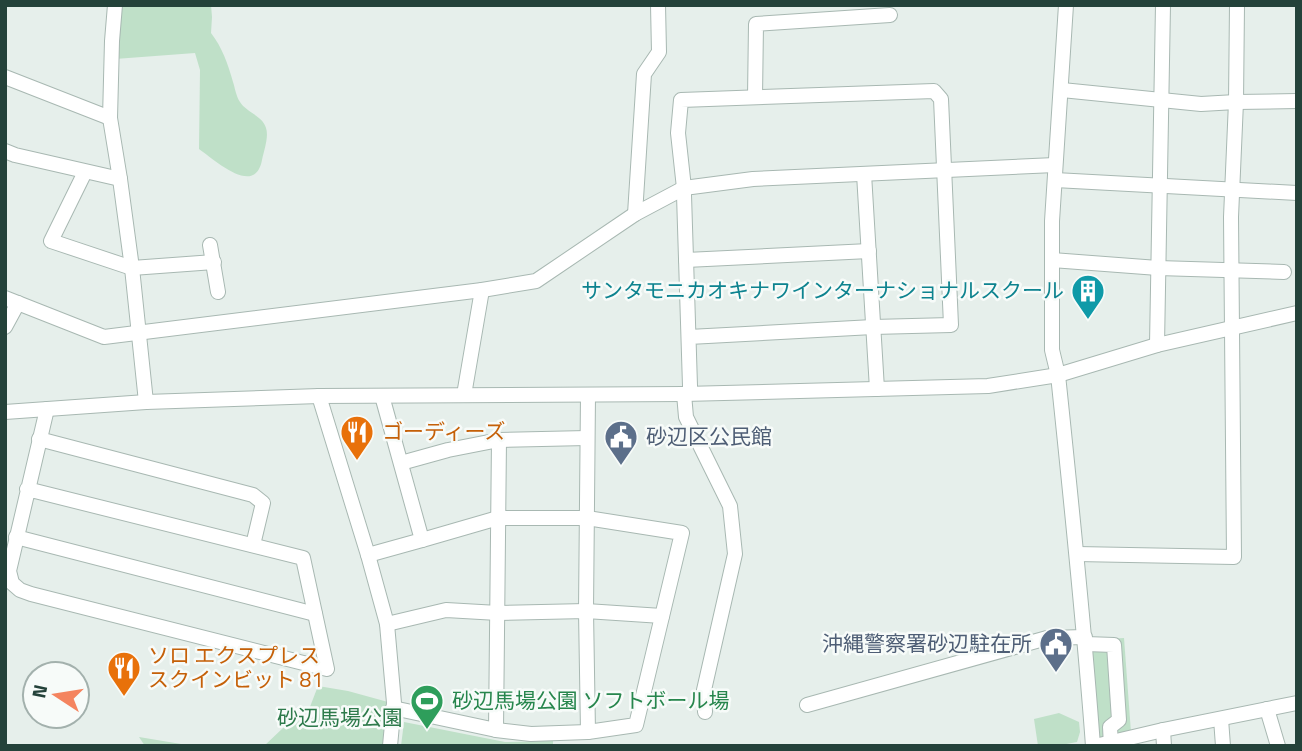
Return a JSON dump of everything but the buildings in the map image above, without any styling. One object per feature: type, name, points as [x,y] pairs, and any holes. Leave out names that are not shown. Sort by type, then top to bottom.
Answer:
[{"type":"street","points":[[115,5],[111,41],[110,118],[132,268],[146,402]]},
{"type":"street","points":[[635,214],[644,74],[659,52],[658,5]]},
{"type":"street","points":[[1066,5],[1055,172],[1052,350],[1058,375],[1086,640],[1102,745]]},
{"type":"street","points":[[1157,345],[1163,5]]},
{"type":"street","points":[[1077,554],[1234,557],[1232,188],[1237,5]]},
{"type":"street","points":[[755,97],[756,24],[890,15]]},
{"type":"street","points":[[5,77],[110,118]]},
{"type":"street","points":[[1062,90],[1201,104],[1297,101]]},
{"type":"street","points":[[689,337],[951,325],[941,99],[934,91],[681,100],[678,133],[684,188],[689,337],[686,416],[730,506],[736,554],[704,690],[705,712]]},
{"type":"street","points":[[5,150],[120,179]]},
{"type":"street","points":[[5,327],[12,301],[104,337],[536,281],[635,214],[684,188],[752,179],[943,170],[1055,172],[1159,186],[1297,192]]},
{"type":"street","points":[[85,172],[51,241],[132,268],[214,262]]},
{"type":"street","points":[[864,174],[877,388]]},
{"type":"street","points":[[210,245],[218,292]]},
{"type":"street","points":[[686,260],[869,251]]},
{"type":"street","points":[[1052,260],[1158,268],[1284,272]]},
{"type":"street","points":[[464,395],[482,290]]},
{"type":"street","points":[[5,412],[146,402],[319,396],[687,394],[988,386],[1058,375],[1157,345],[1297,313]]},
{"type":"street","points":[[584,737],[588,395]]},
{"type":"street","points":[[319,396],[387,624],[393,708],[390,746]]},
{"type":"street","points":[[382,396],[422,540]]},
{"type":"street","points":[[27,489],[303,558],[327,669],[30,594],[12,583],[9,571],[27,489],[47,409]]},
{"type":"street","points":[[401,463],[499,440],[587,438]]},
{"type":"street","points":[[39,439],[253,495],[263,503],[253,545]]},
{"type":"street","points":[[496,730],[499,440]]},
{"type":"street","points":[[368,555],[499,517],[587,519],[682,533],[636,725],[584,737],[530,734],[496,730],[393,708]]},
{"type":"street","points":[[16,537],[315,614]]},
{"type":"street","points":[[387,624],[446,610],[498,613],[586,611],[662,616]]},
{"type":"street","points":[[807,705],[1047,638],[1114,645],[1119,720]]},
{"type":"street","points":[[1102,745],[1127,742],[1163,730],[1297,703]]},
{"type":"street","points":[[1267,709],[1278,746]]},
{"type":"street","points":[[1221,719],[1223,746]]},
{"type":"street","points":[[1119,720],[1128,726],[1127,742]]},
{"type":"street","points":[[1102,745],[1110,727],[1119,720]]},
{"type":"street","points":[[1163,730],[1164,746]]},
{"type":"green space","points":[[116,5],[211,5],[211,33],[224,56],[238,97],[243,105],[262,120],[266,128],[262,160],[258,171],[252,176],[234,173],[199,149],[200,70],[195,53],[115,59]]},
{"type":"green space","points":[[1124,638],[1132,746],[1092,746],[1086,640]]},
{"type":"green space","name":"砂辺馬場公園","points":[[318,686],[388,702],[383,746],[264,746],[283,728],[295,725],[308,712]]},
{"type":"green space","points":[[1059,713],[1079,722],[1077,742],[1038,746],[1034,719]]},
{"type":"green space","name":"砂辺馬場公園 ソフトボール場","points":[[404,722],[505,742],[553,741],[553,746],[401,746]]},
{"type":"green space","points":[[139,737],[193,746],[145,746]]},
{"type":"place","name":"サンタモニカオキナワインターナショナルスクール","points":[[1088,321]]},
{"type":"place","name":"ゴーディーズ","points":[[357,462]]},
{"type":"place","name":"砂辺区公民館","points":[[621,467]]},
{"type":"place","name":"沖縄警察署砂辺駐在所","points":[[1056,674]]},
{"type":"place","name":"ソロ エクスプレス スクインビット 81","points":[[124,698]]},
{"type":"place","name":"砂辺馬場公園 ソフトボール場","points":[[427,731]]}]
